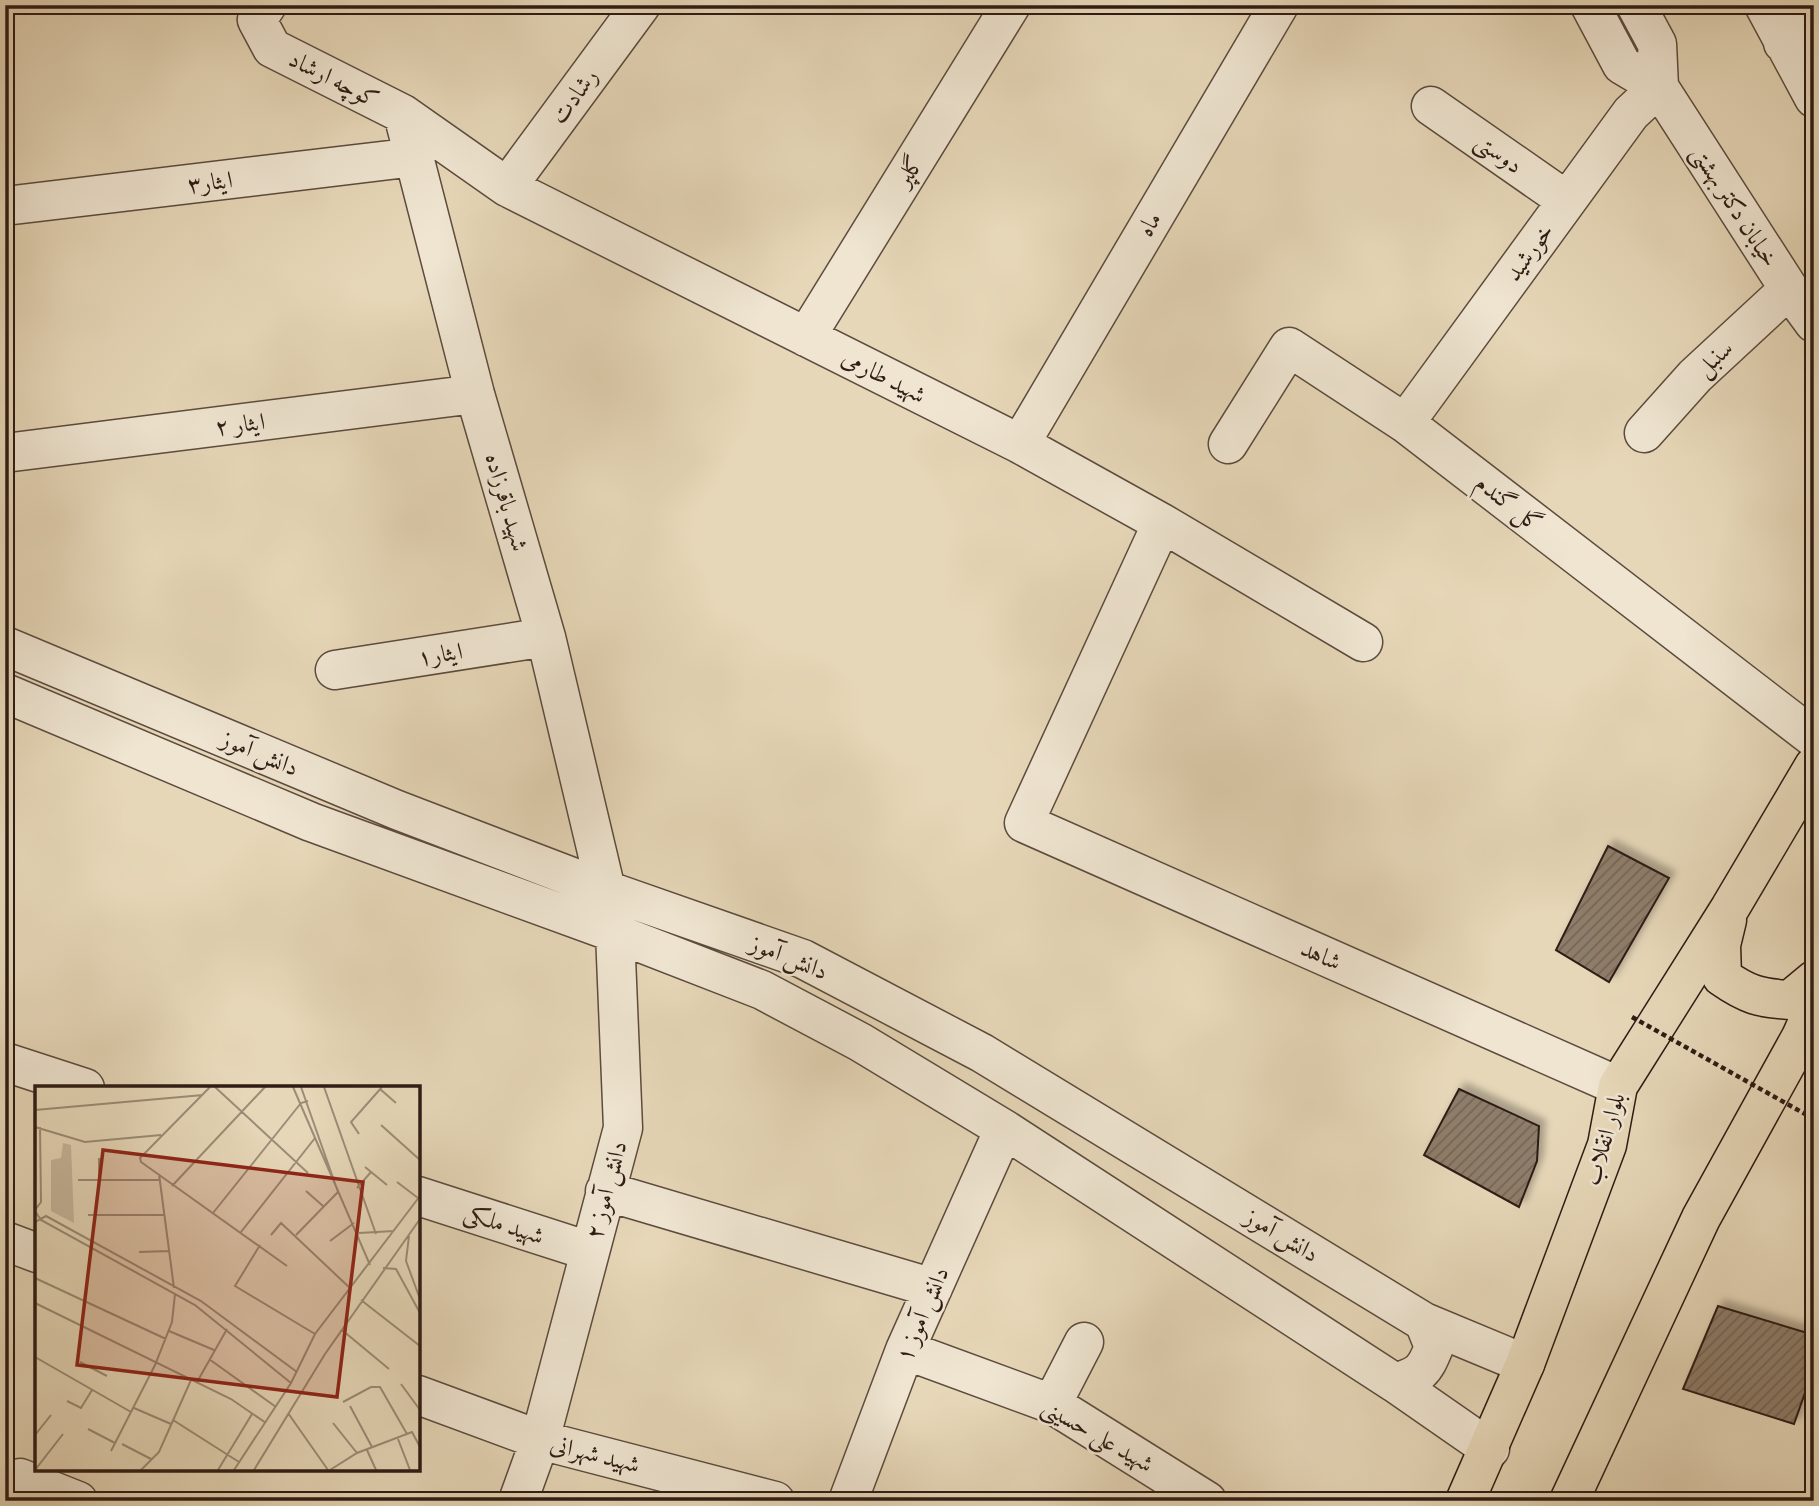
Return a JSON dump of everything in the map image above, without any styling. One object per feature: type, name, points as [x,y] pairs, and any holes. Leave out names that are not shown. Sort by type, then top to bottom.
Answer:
[{"type":"main road","name":"بلوار انقلاب","points":[[1465,1501],[1525,1364],[1607,1145],[1618,1086],[1730,908],[1814,766]]},
{"type":"main road","points":[[1730,908],[1721,946],[1722,976],[1738,988],[1759,998],[1790,1000],[1814,980]]},
{"type":"main road","points":[[1569,1501],[1701,1218],[1810,1030]]},
{"type":"street","name":"کوچه ارشاد","points":[[267,5],[257,20],[272,48],[403,114]]},
{"type":"street","name":"رشادت","points":[[507,187],[641,5]]},
{"type":"street","name":"گلپر","points":[[806,337],[1011,5]]},
{"type":"street","name":"ماه","points":[[1020,443],[1279,5]]},
{"type":"street","name":"خیابان دکتر بهشتی","points":[[1590,5],[1622,65],[1659,87],[1789,289],[1814,323]]},
{"type":"street","points":[[1636,5],[1657,44],[1659,87]]},
{"type":"street","points":[[1764,5],[1814,98]]},
{"type":"street","points":[[1783,43],[1809,5]]},
{"type":"street","name":"خورشید","points":[[1405,423],[1631,113],[1659,87]]},
{"type":"street","name":"دوستی","points":[[1431,106],[1566,200]]},
{"type":"street","name":"شهید باقرزاده","points":[[403,114],[475,394],[546,637],[606,890]]},
{"type":"street","name":"شهید طارمی","points":[[403,114],[507,187],[1020,443],[1363,642]]},
{"type":"street","name":"ایثار۳","points":[[5,206],[415,157]]},
{"type":"street","name":"سنبل","points":[[1644,433],[1695,376],[1789,289]]},
{"type":"street","name":"گل گندم","points":[[1228,444],[1289,347],[1405,423],[1814,738]]},
{"type":"street","name":"ایثار ۲","points":[[5,453],[475,394]]},
{"type":"street","name":"شاهد","points":[[1162,523],[1024,823],[1618,1086]]},
{"type":"street","name":"ایثار۱","points":[[335,670],[546,637]]},
{"type":"street","name":"دانش آموز","points":[[5,646],[397,810],[606,890],[803,959],[970,1047],[1424,1322],[1525,1364]]},
{"type":"street","name":"دانش آموز","points":[[5,693],[311,822],[615,933],[762,990],[860,1042],[1004,1129],[1395,1383],[1490,1449]]},
{"type":"street","name":"دانش آموز ۲","points":[[518,1501],[540,1440],[623,1128],[615,933]]},
{"type":"street","points":[[5,1062],[79,1086]]},
{"type":"street","name":"دانش آموز ۱","points":[[848,1501],[905,1350],[1004,1129]]},
{"type":"street","points":[[606,1191],[933,1288]]},
{"type":"street","name":"شهید ملکی","points":[[420,1197],[589,1251]]},
{"type":"street","points":[[5,1241],[35,1252]]},
{"type":"street","points":[[1395,1383],[1414,1377],[1426,1367],[1434,1347],[1424,1322]]},
{"type":"street","points":[[1052,1404],[1084,1342]]},
{"type":"street","name":"شهید علی حسینی","points":[[905,1350],[1052,1404],[1207,1501]]},
{"type":"street","name":"شهید شهرانی","points":[[420,1396],[540,1440],[775,1501]]},
{"type":"street","points":[[20,1478],[78,1501]]},
{"type":"path","points":[[1632,1017],[1814,1119]]},
{"type":"building","points":[[1608,846],[1669,878],[1609,982],[1556,950]]},
{"type":"building","points":[[1459,1089],[1539,1126],[1537,1161],[1519,1207],[1424,1155]]},
{"type":"building","points":[[1718,1306],[1814,1335],[1814,1367],[1794,1424],[1683,1389]]}]
